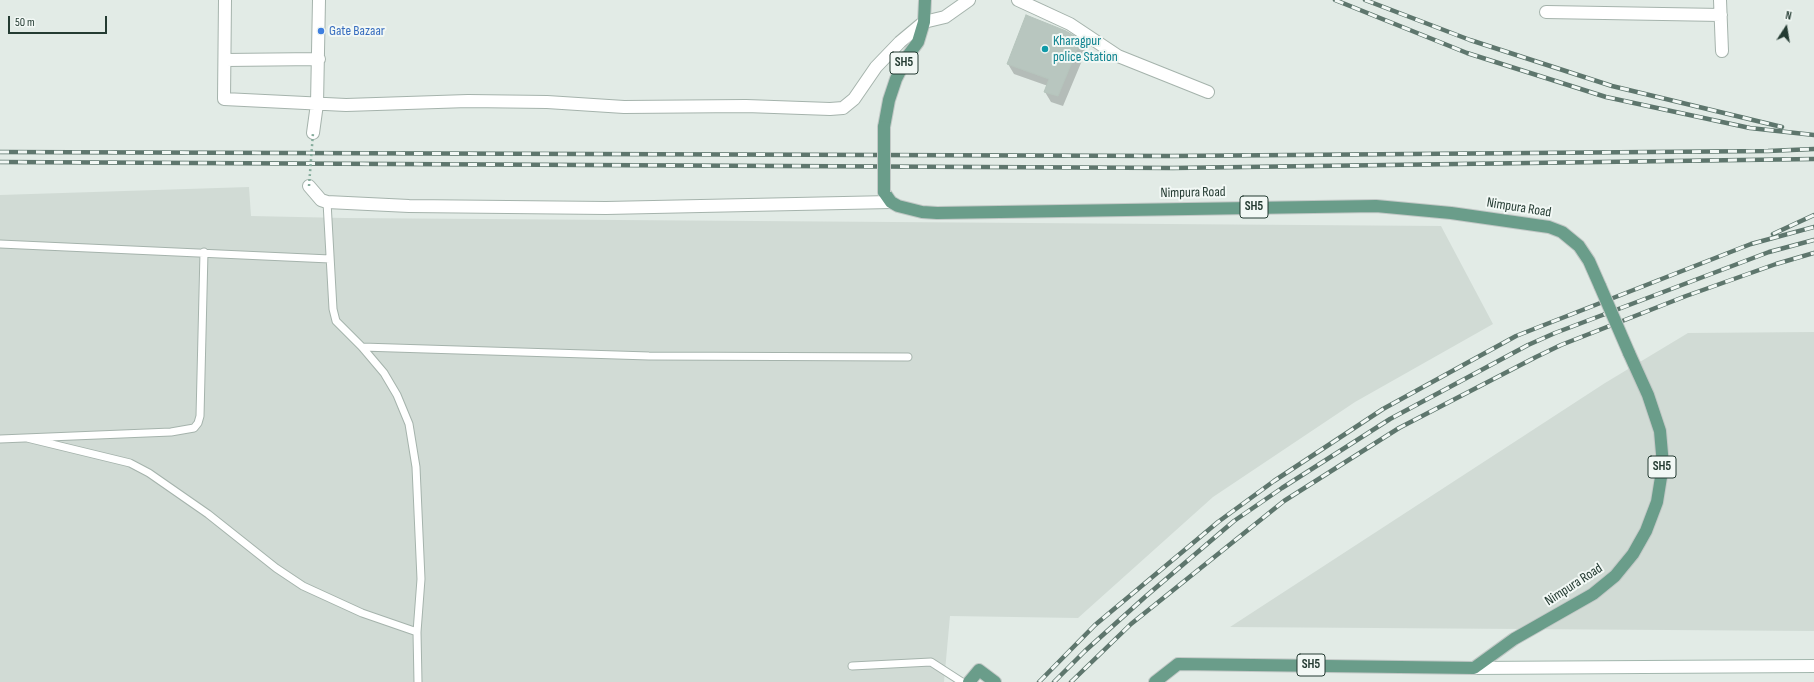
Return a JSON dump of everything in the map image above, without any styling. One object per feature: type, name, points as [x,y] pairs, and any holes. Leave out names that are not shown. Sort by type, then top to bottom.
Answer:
[{"type":"main road","name":"SH5","points":[[887,197],[884,127],[889,100],[896,79],[907,57],[918,42],[924,22],[925,0]]},
{"type":"main road","name":"Nimpura Road","points":[[887,197],[898,206],[922,212],[937,213],[1376,206],[1451,213],[1549,226],[1562,232],[1580,246],[1589,261],[1648,395],[1658,424],[1662,446],[1663,465],[1657,502],[1646,531],[1633,554],[1615,576],[1593,594],[1514,639],[1474,668]]},
{"type":"main road","name":"SH5","points":[[1155,682],[1178,664],[1474,668]]},
{"type":"main road","points":[[968,682],[978,670],[995,682]]},
{"type":"street","points":[[225,0],[224,100],[346,105],[468,101],[547,102],[624,107],[746,106],[830,110],[843,108],[854,99],[876,67],[900,42],[924,22],[945,17],[969,0]]},
{"type":"street","points":[[313,133],[317,104],[319,0]]},
{"type":"street","points":[[1018,0],[1070,24],[1118,56],[1208,92]]},
{"type":"street","points":[[1720,0],[1722,52]]},
{"type":"street","points":[[1546,12],[1720,15]]},
{"type":"street","points":[[225,60],[319,59]]},
{"type":"street","points":[[309,186],[321,200],[327,202],[409,206],[606,208],[887,197]]},
{"type":"street","points":[[1474,668],[1814,666]]},
{"type":"lane","points":[[327,202],[333,309],[336,320],[384,373],[397,395],[409,424],[416,467],[420,579],[417,632],[418,682]]},
{"type":"lane","points":[[0,244],[204,252],[330,259]]},
{"type":"lane","points":[[0,439],[172,432],[194,428],[198,423],[200,416],[204,252]]},
{"type":"lane","points":[[362,347],[649,356],[908,357]]},
{"type":"lane","points":[[27,438],[130,463],[149,473],[208,514],[276,568],[303,586],[362,613],[417,632]]},
{"type":"lane","points":[[852,666],[931,662],[962,682]]},
{"type":"path","points":[[309,186],[313,133]]},
{"type":"shaded area","points":[[249,187],[251,216],[345,218],[1441,226],[1493,324],[1355,402],[1213,497],[1078,618],[950,616],[944,682],[0,682],[0,195]]},
{"type":"shaded area","points":[[1814,332],[1814,631],[1230,627],[1605,383],[1688,333]]},
{"type":"building","name":"Kharagpur police Station","points":[[1026,15],[1066,31],[1081,40],[1058,96],[1044,92],[1049,79],[1007,64]]},
{"type":"railway","points":[[1335,0],[1467,53],[1606,97],[1750,128],[1814,135]]},
{"type":"railway","points":[[1365,0],[1470,40],[1612,86],[1782,127]]},
{"type":"railway","points":[[0,152],[1172,156],[1768,151],[1814,149]]},
{"type":"railway","points":[[0,162],[1173,168],[1814,159]]},
{"type":"railway","points":[[1773,234],[1814,215]]},
{"type":"railway","points":[[1039,682],[1095,625],[1218,522],[1274,481],[1383,409],[1516,336],[1751,244],[1814,227]]},
{"type":"railway","points":[[1054,682],[1085,651],[1145,597],[1234,521],[1282,488],[1390,419],[1528,345],[1555,333],[1769,252],[1814,240]]},
{"type":"railway","points":[[1071,682],[1131,624],[1284,501],[1399,428],[1561,345],[1686,296],[1776,264],[1814,253]]},
{"type":"place","name":"Gate Bazaar","points":[[321,31]]},
{"type":"place","name":"Kharagpur police Station","points":[[1045,49]]}]
